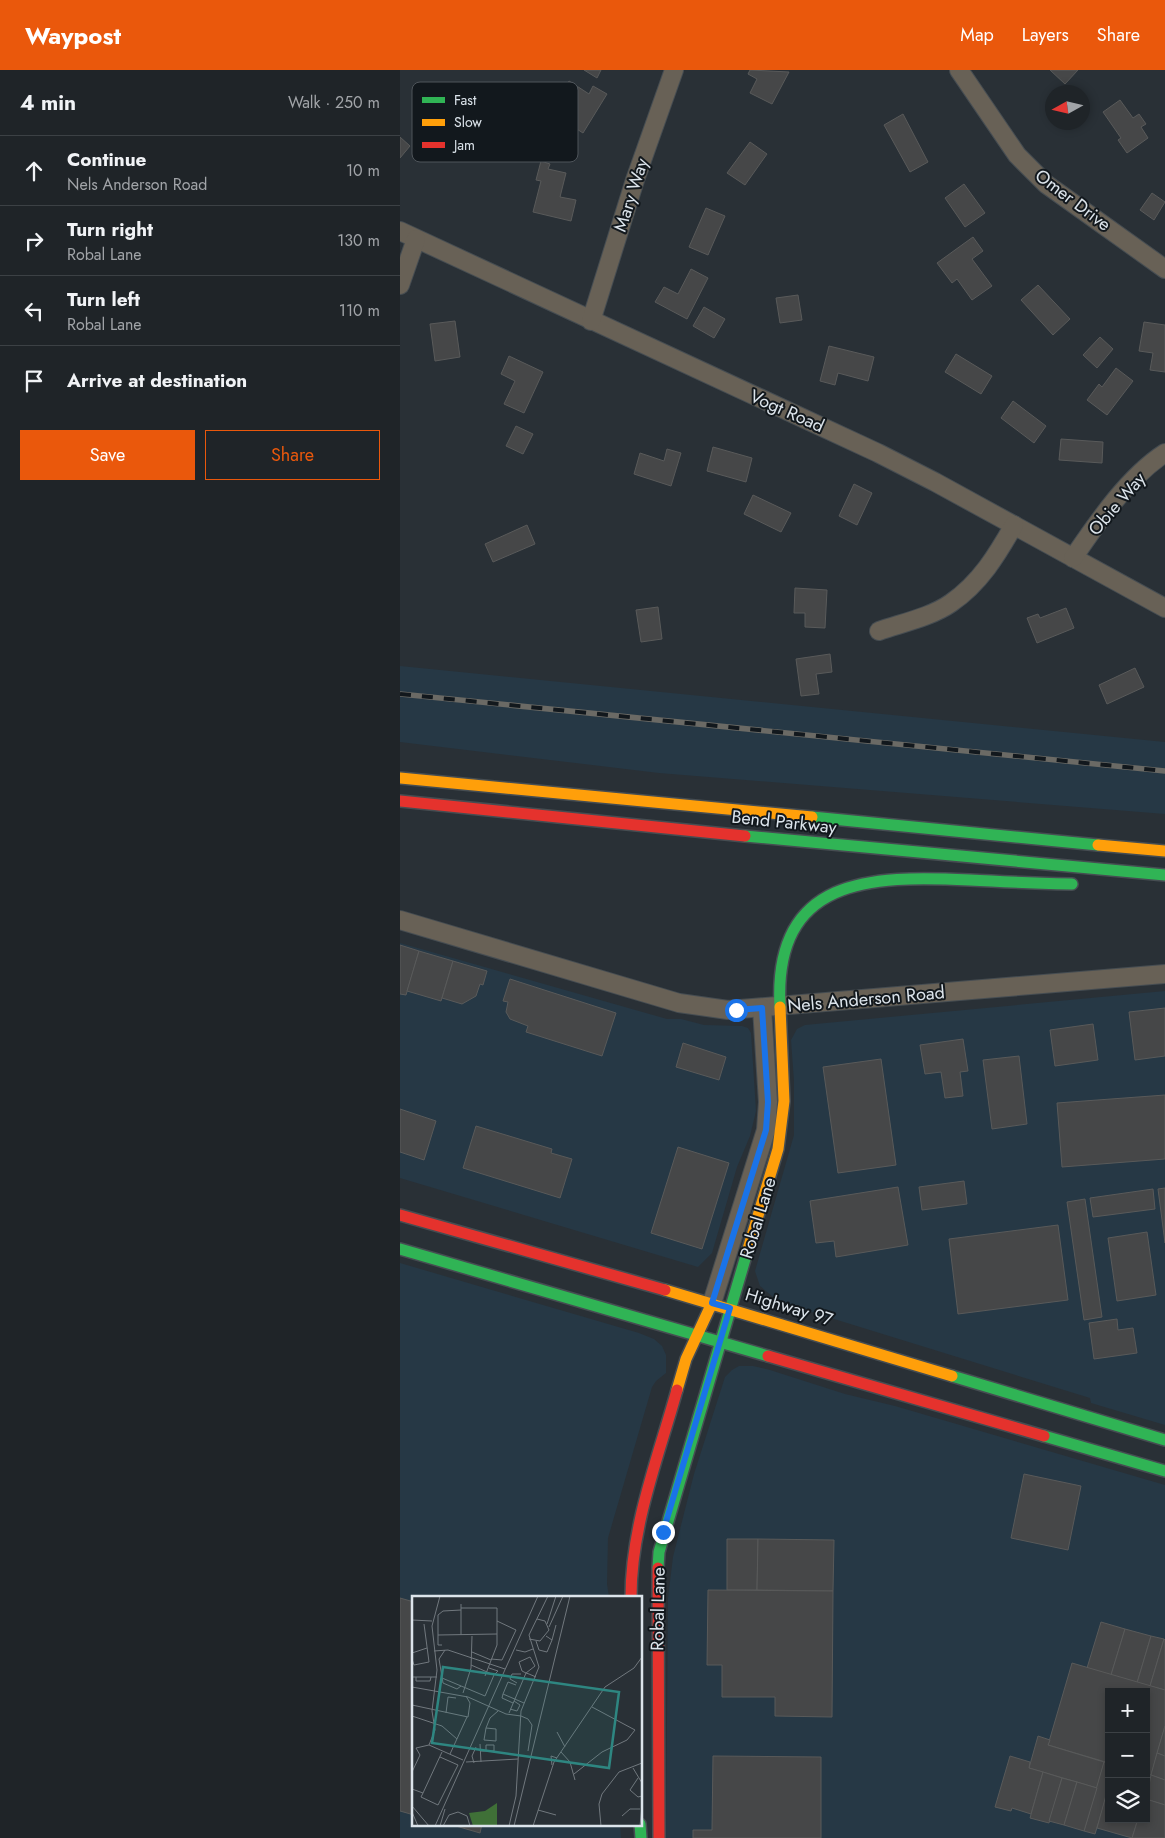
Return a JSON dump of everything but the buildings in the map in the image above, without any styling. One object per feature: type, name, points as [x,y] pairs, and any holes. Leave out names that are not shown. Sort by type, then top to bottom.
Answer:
[{"type":"main road","name":"Bend Parkway","points":[[400,778],[1165,851]]},
{"type":"main road","name":"Bend Parkway","points":[[400,801],[865,848],[1165,875]]},
{"type":"main road","points":[[771,1008],[783,953],[791,934],[804,916],[818,904],[848,886],[869,880],[913,877],[1088,885]]},
{"type":"main road","name":"Robal Lane","points":[[659,1838],[657,1606],[659,1552],[771,1174],[781,1133],[784,1101],[771,1008]]},
{"type":"main road","name":"Highway 97","points":[[400,1215],[730,1308],[1165,1440]]},
{"type":"main road","points":[[400,1249],[1165,1471]]},
{"type":"main road","name":"Robal Lane","points":[[631,1596],[631,1568],[640,1520],[686,1359],[712,1303]]},
{"type":"street","name":"Mary Way","points":[[591,321],[635,180],[674,70]]},
{"type":"street","name":"Omer Drive","points":[[959,70],[1017,155],[1046,184],[1165,269]]},
{"type":"street","name":"Vogt Road","points":[[408,235],[878,453],[1165,608]]},
{"type":"street","points":[[400,285],[408,235]]},
{"type":"street","name":"Obie Way","points":[[1073,558],[1101,516],[1128,487],[1165,453]]},
{"type":"street","points":[[879,631],[950,604],[974,583],[994,561],[1014,525]]},
{"type":"street","name":"Nels Anderson Road","points":[[400,920],[680,1003],[728,1010],[771,1008],[889,995],[1165,974]]},
{"type":"street","name":"Robal Lane","points":[[712,1303],[766,1130],[771,1008]]},
{"type":"shaded area","points":[[400,666],[1165,742],[1165,814],[659,773],[400,742]]},
{"type":"shaded area","points":[[400,943],[667,1019],[681,1019],[704,1025],[742,1026],[748,1028],[751,1033],[756,1111],[750,1136],[737,1167],[712,1253],[698,1267],[400,1178]]},
{"type":"shaded area","points":[[1165,991],[1165,1425],[1091,1403],[1090,1398],[779,1302],[760,1286],[755,1271],[794,1135],[794,1081],[791,1040],[797,1029],[805,1025]]},
{"type":"shaded area","points":[[400,1263],[654,1339],[662,1346],[666,1355],[666,1373],[652,1387],[608,1538],[607,1584],[609,1596],[412,1596],[412,1826],[620,1826],[621,1838],[400,1838]]},
{"type":"shaded area","points":[[739,1366],[753,1366],[770,1370],[845,1394],[895,1406],[1165,1485],[1165,1838],[666,1838],[668,1598],[673,1557],[694,1474],[725,1377]]},
{"type":"railway","points":[[400,694],[1165,771]]},
{"type":"traffic: fast","points":[[812,817],[1098,845]]},
{"type":"traffic: fast","points":[[745,836],[1165,875]]},
{"type":"traffic: fast","points":[[780,1007],[782,964],[793,932],[811,908],[835,893],[864,884],[897,879],[1072,884]]},
{"type":"traffic: fast","points":[[400,1249],[768,1356]]},
{"type":"traffic: fast","points":[[658,1568],[659,1552],[748,1249]]},
{"type":"traffic: fast","points":[[952,1376],[1165,1440]]},
{"type":"traffic: fast","points":[[1044,1436],[1165,1471]]},
{"type":"traffic: fast","points":[[640,1826],[641,1838]]},
{"type":"traffic: slow","points":[[400,778],[812,817]]},
{"type":"traffic: slow","points":[[1098,845],[1165,851]]},
{"type":"traffic: slow","points":[[748,1249],[778,1149],[784,1101],[780,1007]]},
{"type":"traffic: slow","points":[[665,1290],[952,1376]]},
{"type":"traffic: slow","points":[[677,1390],[686,1359],[712,1303]]},
{"type":"traffic: jam","points":[[400,801],[745,836]]},
{"type":"traffic: jam","points":[[400,1215],[665,1290]]},
{"type":"traffic: jam","points":[[768,1356],[1044,1436]]},
{"type":"traffic: jam","points":[[631,1596],[632,1571],[641,1518],[677,1390]]},
{"type":"traffic: jam","points":[[658,1568],[659,1838]]},
{"type":"route","points":[[663,1532],[730,1308],[712,1303],[766,1130],[768,1102],[762,1008],[736,1010]]}]
